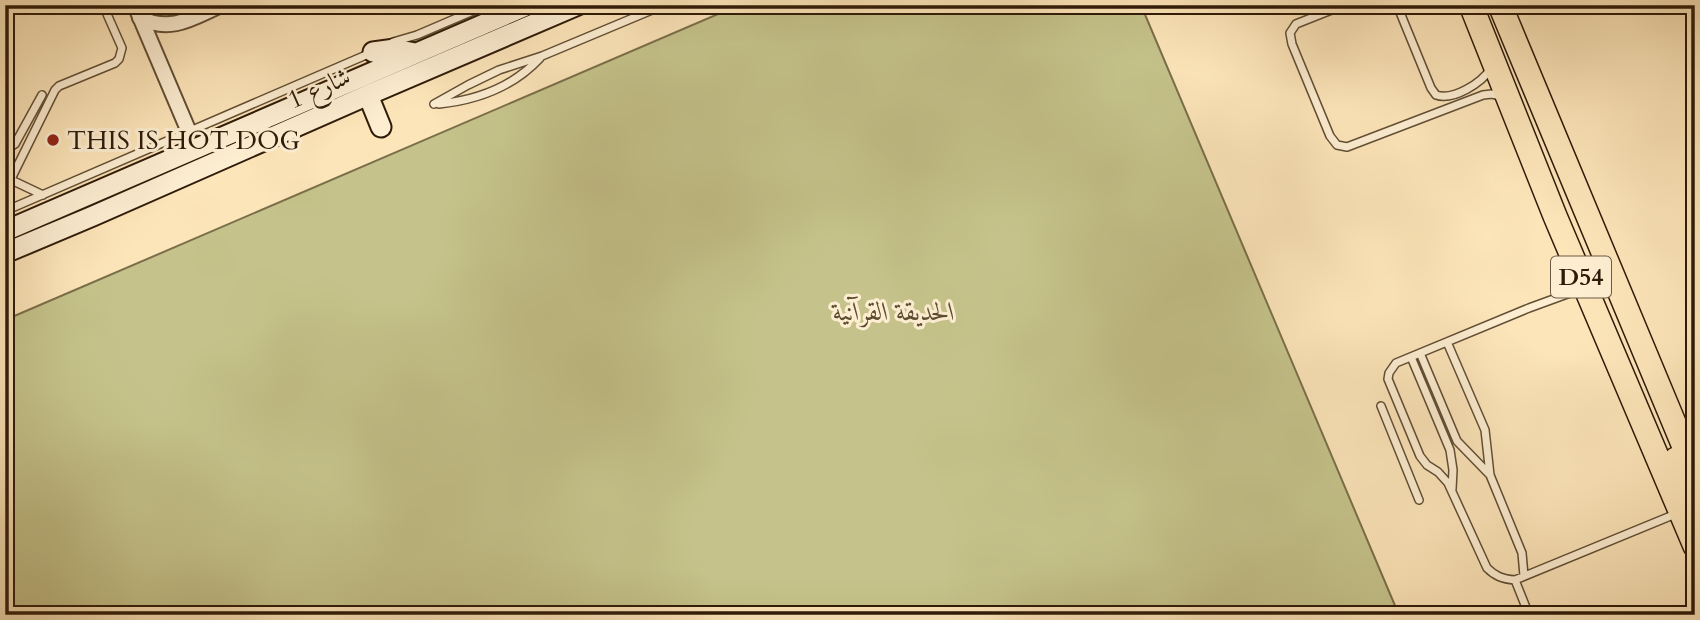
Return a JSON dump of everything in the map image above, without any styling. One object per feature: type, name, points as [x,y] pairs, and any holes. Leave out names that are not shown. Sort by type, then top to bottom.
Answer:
[{"type":"main road","name":"D54","points":[[1500,5],[1695,473]]},
{"type":"main road","name":"D54","points":[[1475,15],[1585,288],[1688,508],[1695,546]]},
{"type":"main road","points":[[1475,15],[1506,62],[1591,266],[1599,272],[1609,271]]},
{"type":"street","points":[[138,11],[158,24],[177,24],[221,5]]},
{"type":"street","name":"شارع 1","points":[[5,231],[528,5]]},
{"type":"street","name":"شارع 1","points":[[5,253],[578,5]]},
{"type":"street","points":[[138,11],[189,132]]},
{"type":"street","points":[[157,55],[164,38],[177,24]]},
{"type":"street","points":[[373,52],[395,49],[416,53]]},
{"type":"street","points":[[368,95],[382,127]]},
{"type":"lane","points":[[43,195],[8,178],[57,87],[116,63],[119,59],[122,48],[103,5]]},
{"type":"lane","points":[[5,211],[388,44],[417,35],[487,5]]},
{"type":"lane","points":[[542,57],[519,77],[492,92],[434,104],[499,70],[542,57],[664,5]]},
{"type":"lane","points":[[1344,5],[1296,24],[1290,33],[1325,125],[1336,145],[1348,147],[1483,95],[1501,96],[1509,101]]},
{"type":"lane","points":[[1397,5],[1436,95],[1445,97],[1478,84],[1490,70],[1493,61]]},
{"type":"lane","points":[[5,151],[15,144],[42,94]]},
{"type":"lane","points":[[15,144],[25,150]]},
{"type":"lane","points":[[1585,288],[1396,363],[1388,379],[1420,456],[1427,465],[1444,477],[1487,568],[1504,579],[1514,580],[1688,508]]},
{"type":"lane","points":[[1447,342],[1485,430],[1490,475],[1519,542],[1524,576]]},
{"type":"lane","points":[[1420,353],[1458,441],[1490,475]]},
{"type":"lane","points":[[1411,357],[1450,450],[1452,490]]},
{"type":"lane","points":[[1381,406],[1419,500]]},
{"type":"lane","points":[[1404,463],[1420,456]]},
{"type":"lane","points":[[1514,580],[1529,615]]},
{"type":"green space","name":"الحديقة القرآنية","points":[[739,5],[1141,5],[1399,615],[5,615],[5,320]]},
{"type":"place","name":"THIS IS HOT DOG","points":[[53,140]]}]
